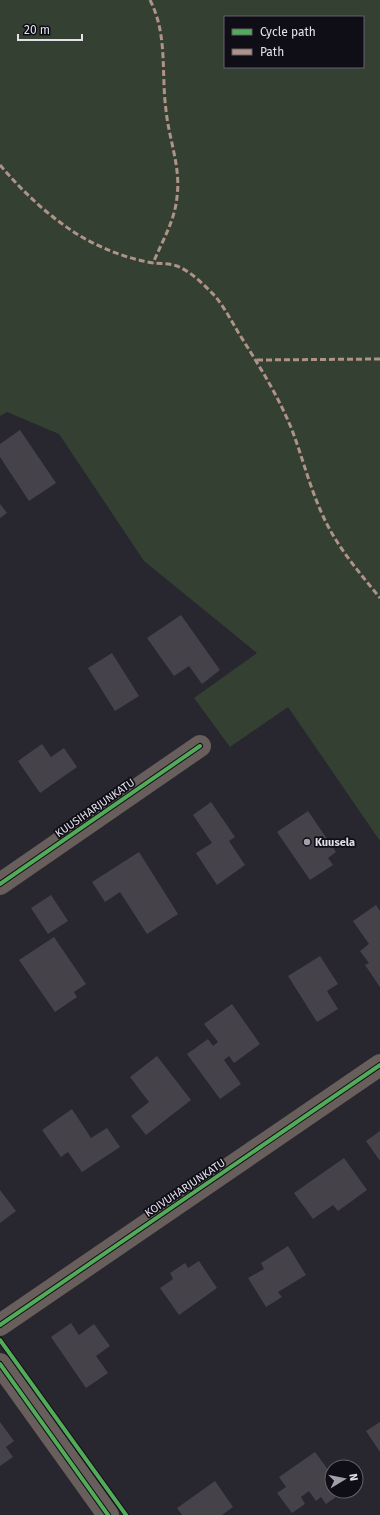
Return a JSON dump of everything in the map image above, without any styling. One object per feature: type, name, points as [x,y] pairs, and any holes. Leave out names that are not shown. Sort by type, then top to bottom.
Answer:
[{"type":"street","name":"KUUSIHARJUNKATU","points":[[0,884],[200,746]]},
{"type":"street","name":"KOIVUHARJUNKATU","points":[[0,1325],[380,1065]]},
{"type":"street","points":[[0,1364],[108,1515]]},
{"type":"green space","points":[[0,0],[380,0],[380,841],[288,707],[230,747],[194,698],[257,653],[144,561],[59,434],[7,412],[0,416]]},
{"type":"building","points":[[20,430],[56,483],[29,501],[0,457],[0,444]]},
{"type":"building","points":[[0,504],[7,513],[0,518]]},
{"type":"building","points":[[181,615],[220,670],[202,684],[189,666],[174,676],[147,638]]},
{"type":"building","points":[[112,653],[139,696],[115,711],[88,668]]},
{"type":"building","points":[[42,744],[51,757],[64,748],[77,767],[40,793],[18,761]]},
{"type":"building","points":[[211,802],[235,837],[229,841],[245,865],[217,885],[196,853],[212,843],[193,815]]},
{"type":"building","name":"Kuusela","points":[[308,811],[336,852],[328,858],[333,865],[310,880],[277,832]]},
{"type":"building","points":[[139,852],[178,914],[147,934],[120,892],[105,902],[92,882]]},
{"type":"building","points":[[51,895],[68,921],[48,934],[31,908]]},
{"type":"building","points":[[376,905],[380,911],[380,987],[365,965],[369,963],[360,951],[369,944],[353,921]]},
{"type":"building","points":[[54,937],[86,984],[74,992],[77,997],[55,1012],[19,960]]},
{"type":"building","points":[[320,956],[338,984],[327,991],[338,1009],[317,1022],[288,976]]},
{"type":"building","points":[[232,1004],[260,1044],[234,1063],[229,1056],[224,1060],[241,1084],[220,1099],[187,1054],[208,1039],[213,1046],[218,1042],[204,1024]]},
{"type":"building","points":[[157,1056],[191,1100],[146,1135],[131,1116],[149,1102],[130,1077]]},
{"type":"building","points":[[72,1109],[91,1138],[107,1128],[120,1147],[82,1172],[68,1152],[61,1157],[42,1130]]},
{"type":"building","points":[[380,1131],[380,1161],[366,1141]]},
{"type":"building","points":[[344,1158],[367,1190],[338,1211],[333,1205],[313,1219],[294,1193]]},
{"type":"building","points":[[0,1190],[16,1211],[0,1223]]},
{"type":"building","points":[[288,1246],[306,1275],[278,1292],[282,1297],[266,1307],[248,1278],[264,1269],[261,1263]]},
{"type":"building","points":[[199,1261],[217,1288],[179,1315],[160,1288],[173,1279],[170,1273],[185,1263],[188,1268]]},
{"type":"building","points":[[71,1323],[79,1335],[94,1324],[110,1346],[96,1356],[108,1373],[86,1388],[51,1337]]},
{"type":"building","points":[[0,1422],[14,1441],[6,1447],[13,1457],[0,1466]]},
{"type":"building","points":[[380,1422],[380,1452],[366,1431]]},
{"type":"building","points":[[315,1452],[324,1464],[324,1499],[333,1499],[326,1504],[321,1497],[316,1501],[309,1491],[301,1497],[305,1504],[292,1513],[277,1493],[286,1487],[279,1477]]},
{"type":"building","points":[[215,1481],[233,1507],[222,1515],[182,1515],[177,1508]]},
{"type":"marked path","points":[[150,0],[156,13],[162,40],[167,121],[176,164],[178,186],[174,214],[153,263]]},
{"type":"marked path","points":[[0,165],[34,201],[75,233],[110,251],[134,259],[177,266],[193,275],[215,296],[260,368],[280,404],[292,430],[314,495],[335,538],[349,559],[380,598]]},
{"type":"marked path","points":[[257,360],[380,359]]},
{"type":"cycle path","points":[[0,884],[200,746]]},
{"type":"cycle path","points":[[0,1325],[380,1065]]},
{"type":"cycle path","points":[[0,1340],[126,1515]]},
{"type":"cycle path","points":[[0,1364],[108,1515]]},
{"type":"place","name":"Kuusela","points":[[307,842]]}]
